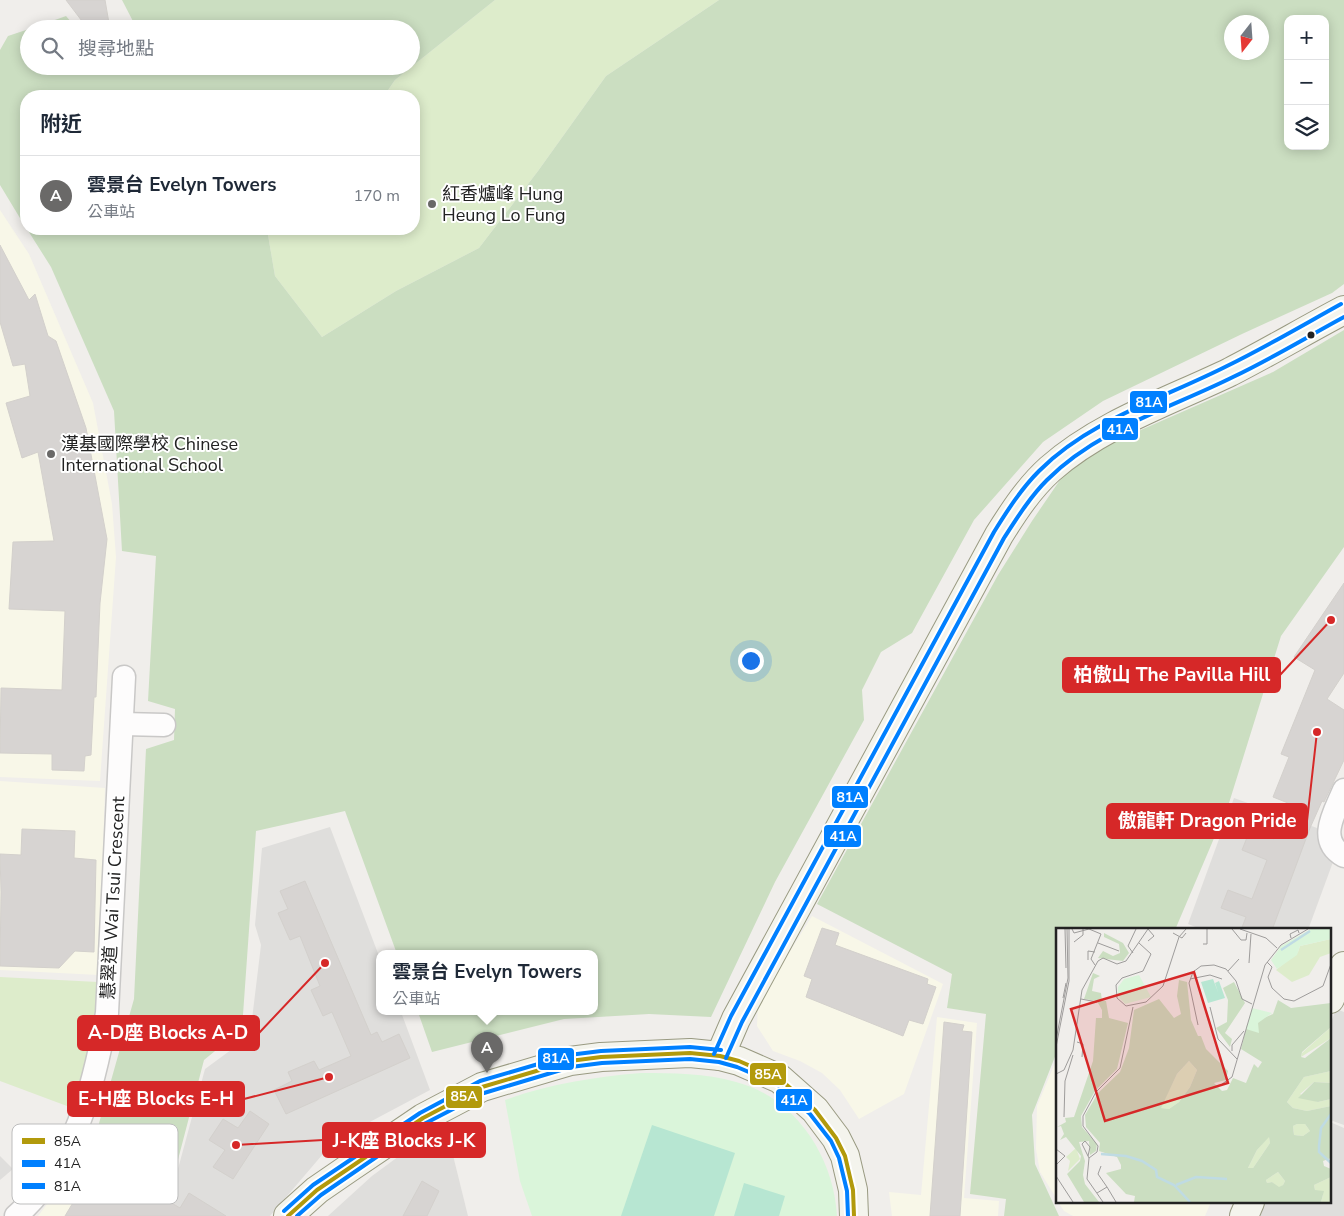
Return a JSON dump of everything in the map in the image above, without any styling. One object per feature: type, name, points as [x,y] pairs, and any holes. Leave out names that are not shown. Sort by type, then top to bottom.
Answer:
[{"type":"street","points":[[720,1056],[736,1019],[841,825],[999,535],[1023,499],[1049,470],[1084,444],[1121,423],[1231,371],[1344,310]]},
{"type":"street","name":"慧翠道 Wai Tsui Crescent","points":[[78,1124],[96,1067],[106,1013],[123,724],[124,677]]},
{"type":"street","points":[[123,724],[164,725]]},
{"type":"street","points":[[1344,790],[1329,829],[1329,838],[1332,846],[1344,856]]},
{"type":"street","points":[[1332,994],[1344,966]]},
{"type":"street","points":[[288,1216],[317,1190],[415,1124],[453,1102],[490,1084],[570,1062],[601,1057],[674,1053],[720,1056],[739,1060],[780,1079],[815,1110],[836,1138],[845,1156],[853,1190],[854,1216]]},
{"type":"street","name":"慧翠道 Wai Tsui Crescent","points":[[16,1216],[28,1204]]},
{"type":"street","points":[[1244,1216],[1249,1204]]},
{"type":"shaded area","name":"漢基國際學校 Chinese International School","points":[[0,210],[29,254],[93,403],[112,504],[116,557],[100,781],[0,777]]},
{"type":"shaded area","points":[[0,781],[105,788],[99,975],[0,970]]},
{"type":"shaded area","points":[[1234,798],[1317,828],[1333,862],[1309,928],[1198,928],[1188,924]]},
{"type":"shaded area","points":[[330,827],[377,950],[376,1015],[402,1015],[430,1090],[334,1141],[270,1216],[152,1216],[160,1204],[178,1204],[178,1169],[205,1069],[250,1036],[261,945],[255,925],[262,848]]},
{"type":"shaded area","points":[[812,916],[943,984],[904,1094],[859,1119],[840,1090],[822,1073],[800,1061],[773,1051],[757,1026],[758,1003]]},
{"type":"shaded area","points":[[1336,1009],[1344,1012],[1344,1125],[1332,1121],[1332,1020]]},
{"type":"shaded area","points":[[937,1017],[977,1023],[964,1198],[999,1201],[998,1216],[892,1216],[889,1192],[921,1195]]},
{"type":"shaded area","points":[[1056,1061],[1056,1198],[1040,1172],[1036,1149],[1037,1106]]},
{"type":"shaded area","points":[[1332,1123],[1344,1128],[1344,1216],[1258,1216],[1262,1204],[1332,1204]]},
{"type":"shaded area","points":[[446,1127],[468,1216],[328,1216],[372,1176],[410,1148]]},
{"type":"shaded area","points":[[0,1156],[12,1170],[0,1180]]},
{"type":"shaded area","points":[[47,1204],[160,1204],[152,1216],[38,1216]]},
{"type":"shaded area","points":[[1059,1204],[1210,1204],[1205,1216],[1073,1216],[1064,1211]]},
{"type":"green space","points":[[122,0],[495,0],[420,60],[420,20],[132,20]]},
{"type":"green space","points":[[495,0],[719,0],[606,76],[538,171],[479,248],[396,291],[322,337],[275,276],[268,235],[420,235],[420,90],[388,90],[401,75],[420,75],[420,60]]},
{"type":"green space","points":[[719,0],[1344,0],[1344,284],[1332,293],[1103,401],[1043,442],[974,520],[912,633],[881,652],[862,690],[864,720],[775,882],[711,1017],[649,1014],[564,1019],[432,1052],[419,1015],[598,1015],[598,950],[396,950],[345,811],[256,831],[242,1029],[204,1060],[178,1160],[178,1124],[99,1124],[134,999],[146,749],[174,740],[175,709],[148,701],[156,556],[122,551],[114,411],[51,267],[31,235],[268,235],[275,276],[322,337],[396,291],[479,248],[538,171],[606,76]]},
{"type":"green space","points":[[66,16],[69,20],[55,20]]},
{"type":"green space","points":[[20,32],[20,75],[401,75],[388,90],[20,90],[20,218],[0,185],[0,50],[8,36]]},
{"type":"green space","points":[[1344,330],[1344,547],[1281,636],[1229,803],[1176,928],[1056,928],[1056,1054],[1032,1115],[1035,1164],[1059,1216],[1004,1216],[1006,1199],[970,1194],[986,1014],[947,1008],[952,974],[817,904],[998,575],[1062,477],[1102,447],[1273,372]]},
{"type":"green space","points":[[0,977],[98,982],[93,1044],[75,1109],[0,1081]]},
{"type":"green space","points":[[641,1073],[689,1074],[724,1079],[757,1090],[776,1101],[793,1115],[808,1133],[819,1152],[828,1172],[837,1216],[532,1216],[520,1181],[505,1100],[572,1082]]},
{"type":"green space","points":[[652,1125],[735,1153],[714,1216],[621,1216]]},
{"type":"green space","points":[[744,1183],[785,1196],[779,1216],[734,1216]]},
{"type":"building","points":[[66,0],[105,0],[108,20],[81,20]]},
{"type":"building","points":[[0,245],[29,300],[35,294],[48,336],[56,341],[86,428],[107,539],[100,603],[96,697],[94,697],[91,755],[85,756],[84,771],[52,770],[52,754],[0,753],[1,688],[62,690],[65,611],[9,609],[13,542],[54,541],[38,452],[22,458],[6,403],[30,396],[25,364],[13,366],[0,322]]},
{"type":"building","points":[[1344,583],[1344,673],[1327,699],[1344,710],[1344,760],[1310,828],[1273,928],[1242,928],[1246,917],[1221,908],[1228,890],[1252,899],[1267,860],[1242,850],[1250,830],[1274,839],[1288,803],[1273,797],[1289,757],[1281,754],[1315,670],[1294,657]]},
{"type":"building","points":[[22,829],[75,831],[74,858],[96,860],[94,952],[75,951],[59,968],[0,966],[0,854],[21,855]]},
{"type":"building","points":[[305,881],[371,1035],[377,1032],[382,1042],[399,1034],[410,1058],[286,1114],[274,1090],[292,1081],[288,1072],[314,1061],[319,1070],[351,1056],[332,1012],[323,1016],[311,990],[320,986],[300,936],[290,940],[278,913],[288,909],[280,891]]},
{"type":"building","points":[[822,928],[839,933],[835,945],[928,979],[927,984],[936,987],[923,1024],[909,1020],[903,1036],[806,997],[812,979],[804,976]]},
{"type":"building","points":[[944,1022],[964,1025],[962,1031],[972,1032],[960,1216],[930,1216]]},
{"type":"building","points":[[250,1111],[269,1124],[233,1179],[213,1167],[225,1150],[209,1140],[223,1119],[238,1128]]},
{"type":"building","points":[[422,1181],[439,1191],[427,1216],[403,1216]]},
{"type":"building","points":[[189,1193],[226,1216],[65,1216],[72,1204],[173,1204],[180,1208]]},
{"type":"transit line","name":"81A","points":[[714,1054],[731,1016],[994,532],[1026,485],[1059,453],[1104,424],[1128,411],[1242,359],[1341,304]]},
{"type":"transit line","name":"41A","points":[[726,1058],[742,1022],[1004,538],[1035,493],[1067,462],[1112,433],[1247,370],[1344,317]]},
{"type":"transit line","name":"81A","points":[[284,1211],[313,1185],[420,1113],[480,1081],[569,1055],[601,1051],[690,1047],[721,1050]]},
{"type":"transit line","name":"85A","points":[[288,1216],[317,1190],[423,1118],[482,1087],[570,1061],[601,1057],[690,1053],[720,1056],[739,1061],[780,1079],[815,1110],[836,1138],[845,1156],[853,1190],[854,1216]]},
{"type":"transit line","name":"41A","points":[[297,1216],[321,1195],[426,1123],[484,1093],[571,1067],[602,1063],[690,1059],[719,1062],[737,1067],[777,1084],[810,1114],[831,1141],[839,1158],[847,1191],[848,1216]]},
{"type":"place","name":"紅香爐峰 Hung Heung Lo Fung","points":[[432,204]]},
{"type":"place","name":"漢基國際學校 Chinese International School","points":[[51,454]]},
{"type":"place","name":"柏傲山 The Pavilla Hill","points":[[1331,620]]},
{"type":"place","name":"傲龍軒 Dragon Pride","points":[[1317,732]]},
{"type":"place","name":"A-D座 Blocks A-D","points":[[325,963]]},
{"type":"place","name":"雲景台 Evelyn Towers","points":[[487,1073]]},
{"type":"place","name":"E-H座 Blocks E-H","points":[[329,1077]]},
{"type":"place","name":"J-K座 Blocks J-K","points":[[236,1145]]}]
